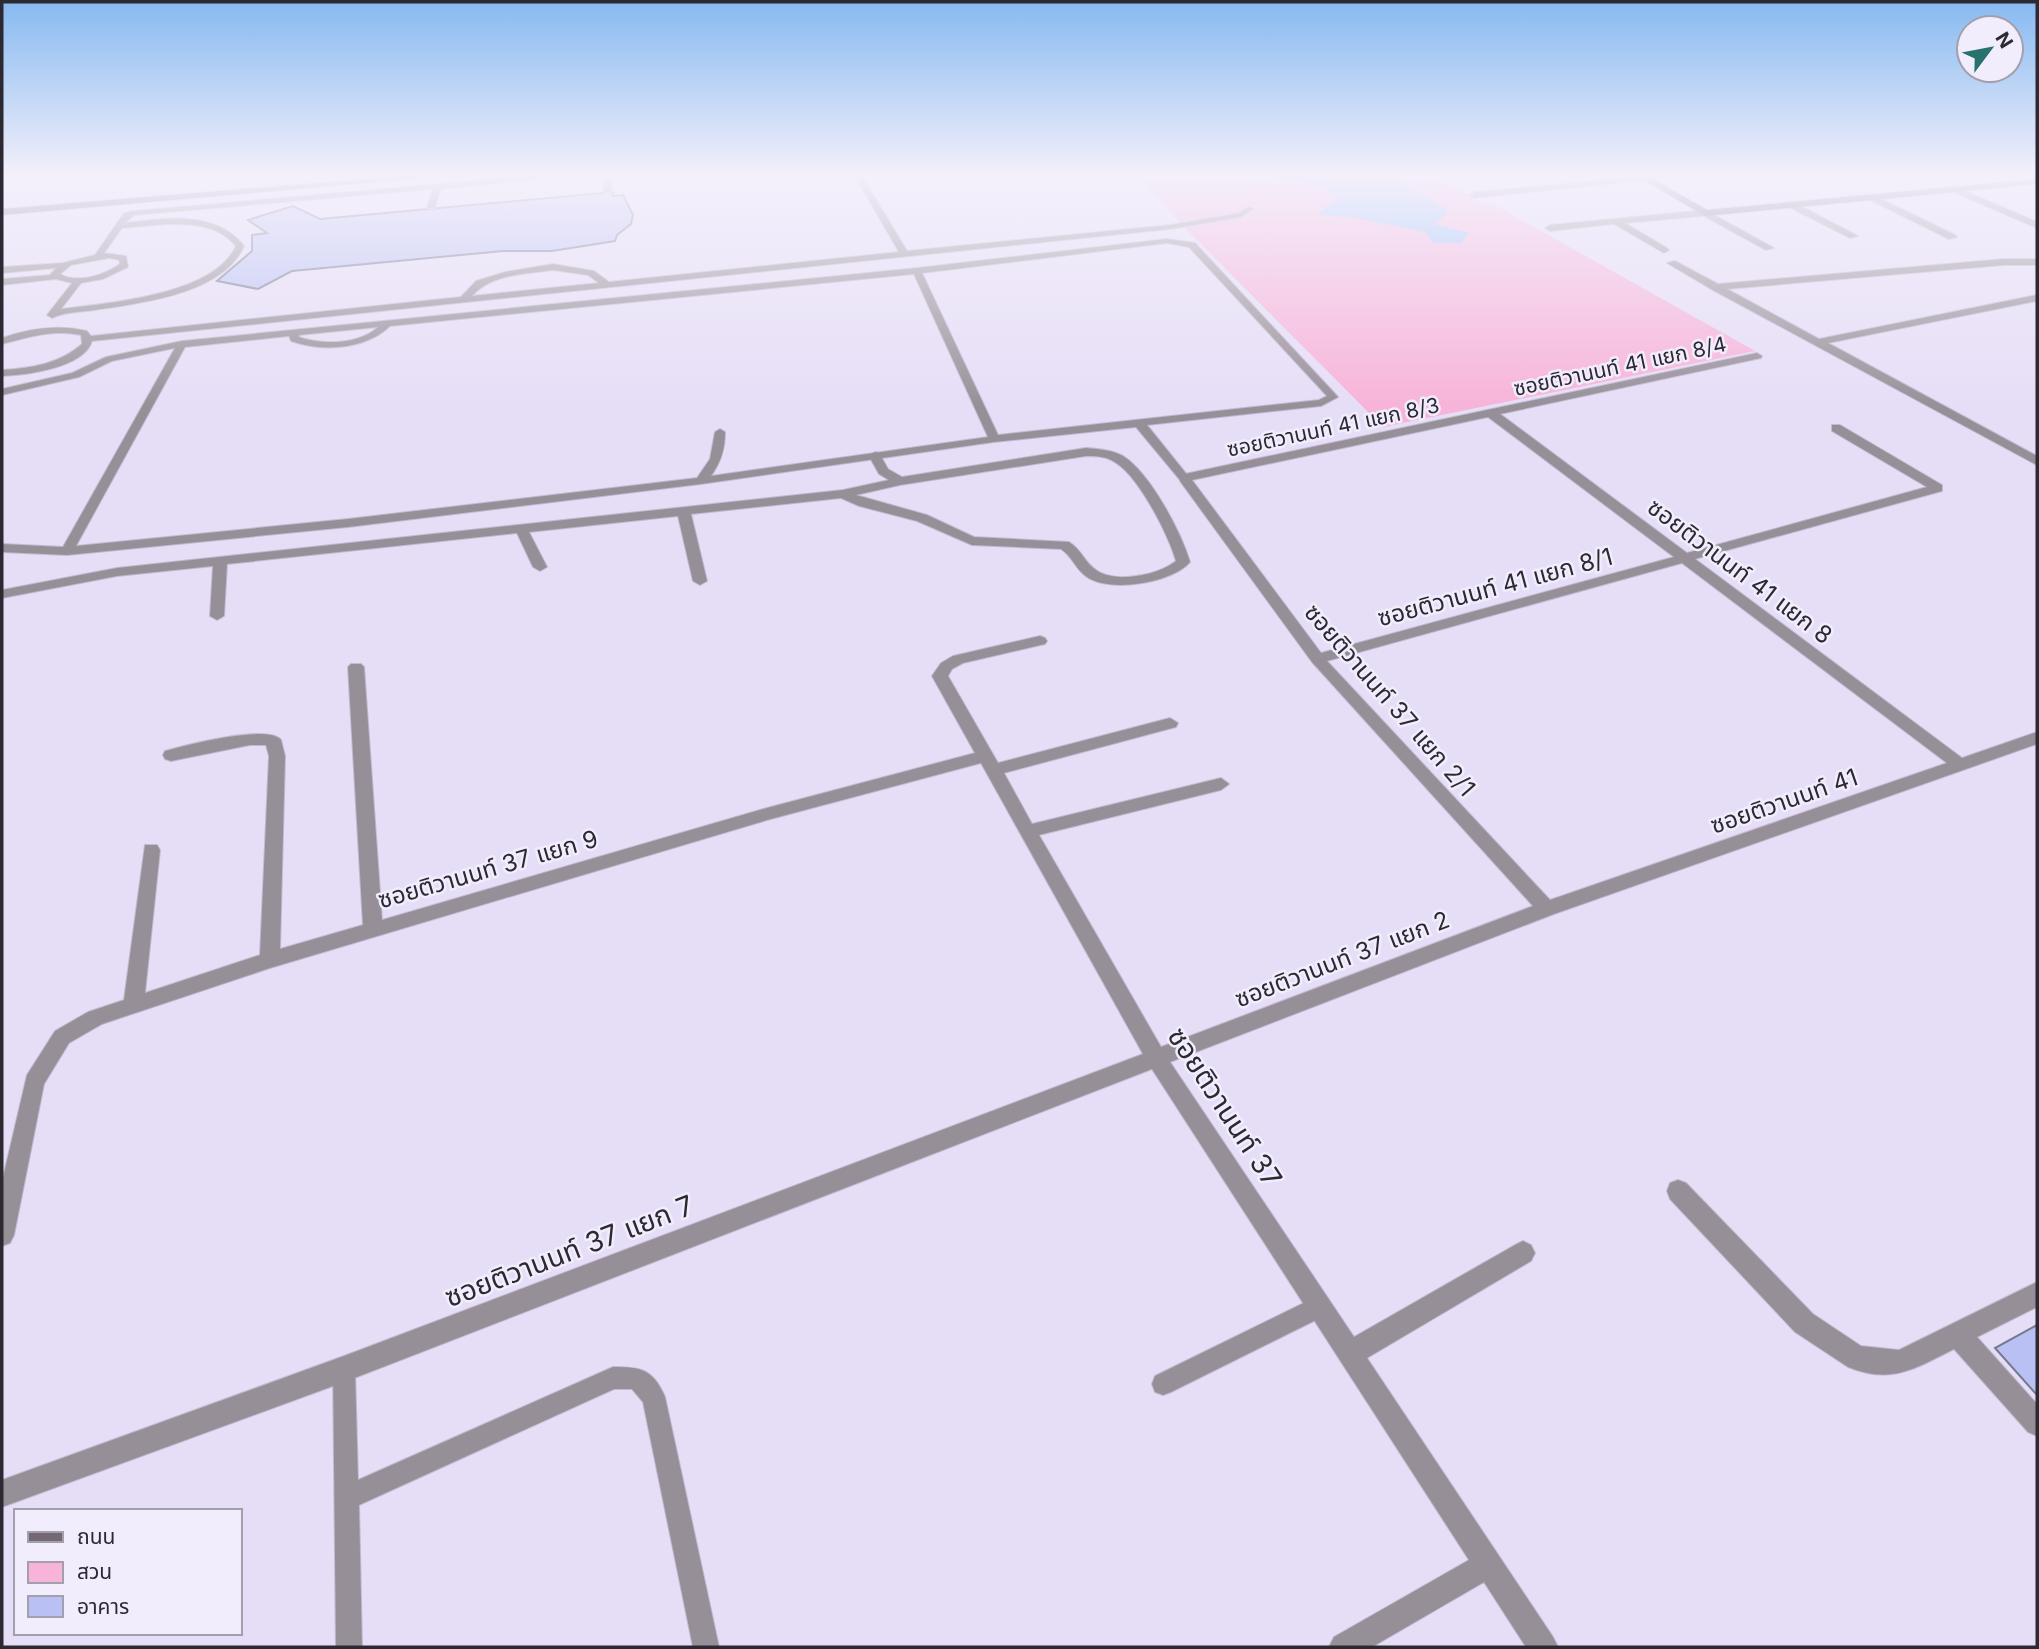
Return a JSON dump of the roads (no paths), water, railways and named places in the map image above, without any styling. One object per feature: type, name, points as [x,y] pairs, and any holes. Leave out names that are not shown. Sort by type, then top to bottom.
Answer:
[{"type":"street","points":[[1714,287],[2004,262],[2037,262]]},
{"type":"street","points":[[1672,263],[2037,461]]},
{"type":"street","points":[[1819,342],[2037,298]]},
{"type":"street","name":"ซอยติวานนท์ 41 แยก 8/4","points":[[1491,413],[1757,356]]},
{"type":"street","name":"ซอยติวานนท์ 41 แยก 8/3","points":[[1184,478],[1491,413]]},
{"type":"street","name":"ซอยติวานนท์ 41 แยก 8","points":[[1491,413],[1962,766]]},
{"type":"street","name":"ซอยติวานนท์ 41 แยก 8/1","points":[[1317,659],[1938,488],[1836,428]]},
{"type":"street","points":[[2,594],[117,572],[843,494],[900,481],[1086,452],[1107,453],[1124,462],[1158,508],[1183,562],[1178,569],[1107,582],[1090,573],[1075,551],[1064,545],[972,541],[922,518],[864,503],[843,494]]},
{"type":"street","points":[[875,456],[883,471],[900,481]]},
{"type":"street","name":"ซอยติวานนท์ 37 แยก 2/1","points":[[1184,478],[1317,659],[1547,909]]},
{"type":"street","points":[[684,511],[700,580]]},
{"type":"street","points":[[521,528],[540,567]]},
{"type":"street","points":[[217,616],[220,561]]},
{"type":"street","name":"ซอยติวานนท์ 37","points":[[1040,640],[958,659],[946,666],[940,676],[1156,1058],[1543,1647]]},
{"type":"street","points":[[356,667],[373,930]]},
{"type":"street","name":"ซอยติวานนท์ 37 แยก 9","points":[[2,1235],[34,1082],[62,1037],[95,1018],[271,960],[767,814],[1170,723]]},
{"type":"street","name":"ซอยติวานนท์ 41","points":[[1547,909],[2037,738]]},
{"type":"street","points":[[171,755],[250,739],[272,740],[277,756],[271,960]]},
{"type":"street","points":[[1028,831],[1221,784]]},
{"type":"street","points":[[134,1003],[151,850]]},
{"type":"street","name":"ซอยติวานนท์ 37 แยก 2","points":[[1156,1058],[1547,909]]},
{"type":"street","name":"ซอยติวานนท์ 37 แยก 7","points":[[2,1494],[344,1369],[1156,1058]]},
{"type":"street","points":[[1678,1191],[1804,1323],[1857,1358],[1900,1363],[2037,1294]]},
{"type":"street","points":[[1351,1353],[1523,1253]]},
{"type":"street","points":[[1958,1335],[2037,1423]]},
{"type":"street","points":[[1344,1647],[1489,1564]]},
{"type":"lane","points":[[54,313],[137,299],[201,281],[230,264],[236,253]]},
{"type":"lane","points":[[89,339],[912,253]]},
{"type":"lane","points":[[3,392],[75,374],[109,359],[182,344],[917,271],[1067,253]]},
{"type":"lane","points":[[2,548],[67,551],[348,523],[701,481],[994,439],[1321,403],[1333,397],[1199,253]]},
{"type":"lane","points":[[2,270],[62,265],[99,256],[117,256],[126,261],[120,269],[112,273],[79,280],[56,277],[2,282]]},
{"type":"lane","points":[[56,277],[54,274],[62,265]]},
{"type":"lane","points":[[464,300],[479,283],[516,272],[553,267],[591,273],[608,285]]},
{"type":"lane","points":[[917,271],[994,439]]},
{"type":"lane","points":[[40,331],[79,280]]},
{"type":"lane","points":[[2,341],[40,331],[73,330],[84,333],[89,339]]},
{"type":"lane","points":[[2,373],[54,365],[80,352],[89,339]]},
{"type":"lane","points":[[67,551],[182,344]]},
{"type":"lane","points":[[80,352],[109,359]]},
{"type":"lane","points":[[3,392],[18,372]]},
{"type":"lane","points":[[1139,423],[1184,478]]},
{"type":"lane","points":[[701,481],[712,468],[718,454],[720,432]]},
{"type":"lane","points":[[1164,1384],[1320,1306]]},
{"type":"lane","points":[[344,1369],[349,1647]]},
{"type":"lane","points":[[346,1498],[613,1378],[637,1378],[653,1397],[706,1647]]}]
